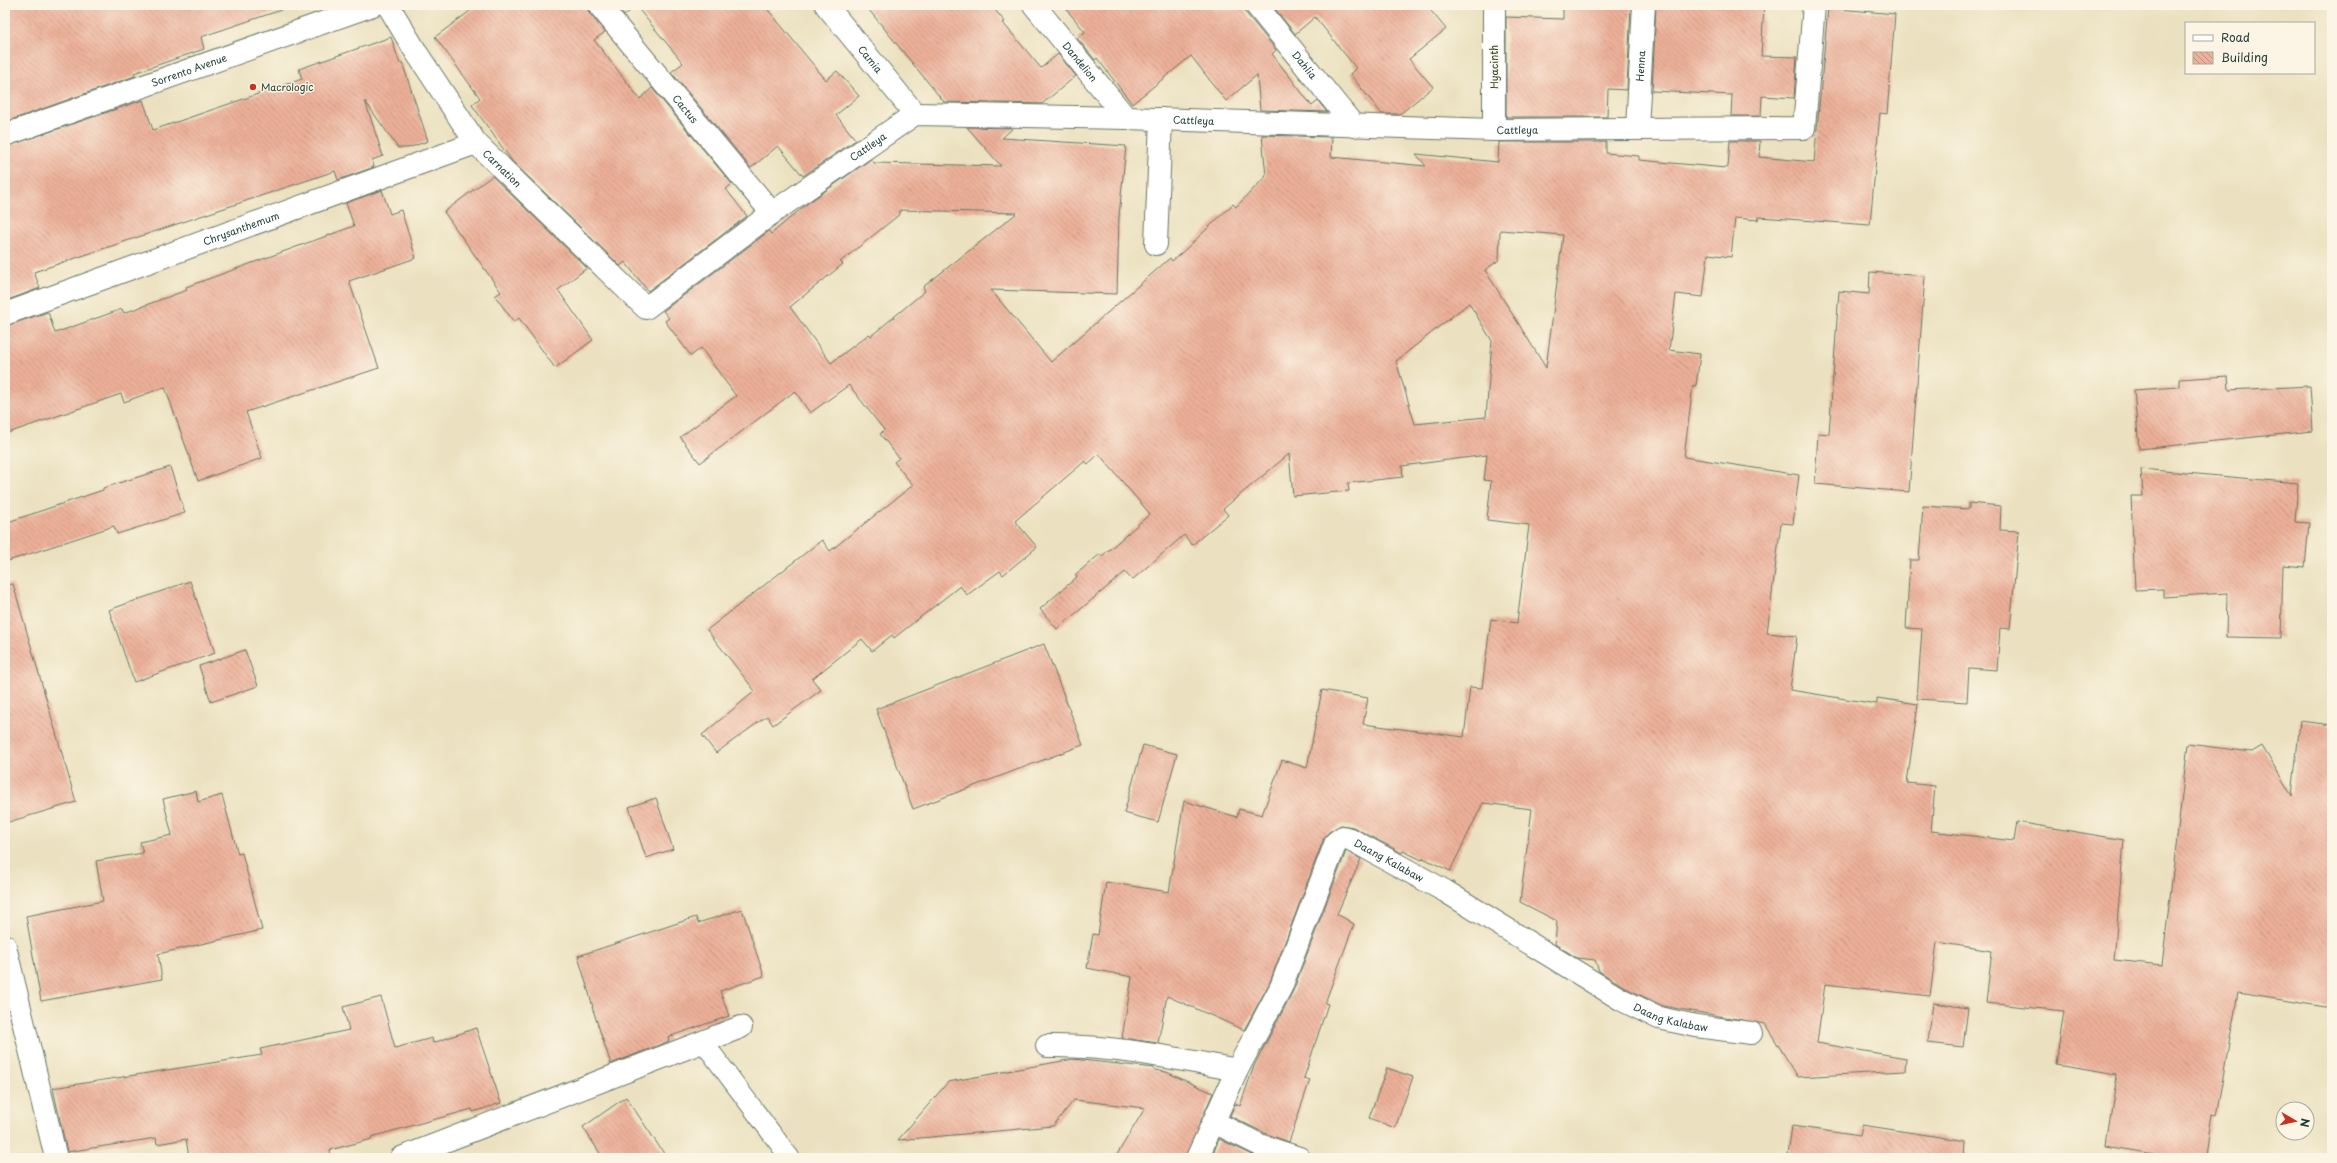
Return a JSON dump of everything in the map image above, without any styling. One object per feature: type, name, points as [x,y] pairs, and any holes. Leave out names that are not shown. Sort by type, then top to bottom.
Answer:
[{"type":"street","name":"Sorrento Avenue","points":[[5,135],[373,5]]},
{"type":"street","name":"Carnation","points":[[388,5],[416,52],[476,143],[646,308]]},
{"type":"street","name":"Cactus","points":[[599,5],[772,213]]},
{"type":"street","name":"Camia","points":[[826,5],[915,114]]},
{"type":"street","name":"Dandelion","points":[[1034,5],[1126,118]]},
{"type":"street","name":"Dahlia","points":[[1256,5],[1354,126]]},
{"type":"street","name":"Hyacinth","points":[[1494,5],[1494,130]]},
{"type":"street","name":"Henna","points":[[1638,128],[1644,5]]},
{"type":"street","name":"Cattleya","points":[[646,308],[772,213],[915,114],[1126,118],[1494,130],[1804,128],[1814,5]]},
{"type":"street","points":[[1156,244],[1161,119]]},
{"type":"street","name":"Chrysanthemum","points":[[5,314],[476,143]]},
{"type":"street","name":"Daang Kalabaw","points":[[1197,1158],[1237,1070],[1281,986],[1336,842],[1343,837],[1350,839],[1445,891],[1622,1000],[1659,1018],[1696,1026],[1750,1033]]},
{"type":"street","points":[[5,946],[56,1158]]},
{"type":"street","points":[[401,1158],[704,1043],[741,1027]]},
{"type":"street","points":[[1047,1046],[1088,1045],[1128,1050],[1237,1070]]},
{"type":"street","points":[[1214,1122],[1262,1146],[1299,1158]]},
{"type":"lane","points":[[704,1043],[790,1158]]},
{"type":"building","points":[[5,5],[280,5],[281,10],[201,37],[204,49],[134,73],[135,76],[5,122]]},
{"type":"building","points":[[478,5],[587,5],[589,13],[605,32],[594,40],[640,99],[652,88],[732,184],[726,189],[747,216],[648,291],[625,262],[620,266],[512,161],[472,105],[480,98],[435,37]]},
{"type":"building","points":[[615,5],[764,5],[826,80],[837,71],[859,96],[836,115],[856,140],[803,176],[778,146],[751,168],[671,72],[683,63],[636,6],[624,16]]},
{"type":"building","points":[[865,5],[991,5],[1005,22],[1003,23],[1041,68],[1058,54],[1076,76],[1042,104],[944,102]]},
{"type":"building","points":[[1063,5],[1244,5],[1246,13],[1276,50],[1272,54],[1312,106],[1318,101],[1327,112],[1260,110],[1257,75],[1226,101],[1191,56],[1132,104],[1097,58],[1095,60],[1077,38],[1085,32]]},
{"type":"building","points":[[1272,5],[1426,5],[1446,29],[1409,59],[1433,87],[1400,114],[1382,114],[1350,74],[1356,68],[1315,17],[1295,34]]},
{"type":"building","points":[[1563,5],[1631,5],[1627,90],[1608,89],[1607,117],[1506,117],[1506,17],[1563,19]]},
{"type":"building","points":[[1656,5],[1764,5],[1761,56],[1797,57],[1794,98],[1762,96],[1761,116],[1731,116],[1732,95],[1652,91]]},
{"type":"building","points":[[1828,8],[1895,14],[1887,114],[1880,113],[1870,225],[1759,217],[1758,220],[1735,218],[1731,257],[1708,254],[1703,297],[1676,294],[1669,350],[1700,354],[1696,386],[1693,385],[1684,457],[1799,475],[1793,524],[1781,523],[1767,633],[1797,636],[1790,690],[1877,704],[1877,698],[1918,704],[1907,783],[1935,786],[1931,831],[2014,841],[2017,822],[2124,840],[2114,960],[2162,965],[2188,744],[2252,752],[2262,746],[2292,796],[2300,721],[2332,725],[2332,763],[2327,803],[2332,804],[2332,1008],[2238,993],[2216,1116],[2212,1115],[2206,1158],[2177,1158],[2106,1146],[2117,1074],[2056,1064],[2064,1011],[1986,1003],[1992,951],[1937,942],[1930,996],[1825,984],[1817,1043],[1906,1058],[1905,1071],[1798,1077],[1765,1024],[1663,1006],[1628,989],[1599,971],[1595,960],[1577,958],[1555,944],[1557,921],[1520,902],[1532,809],[1483,803],[1450,871],[1423,858],[1422,860],[1403,851],[1402,853],[1353,827],[1341,825],[1329,832],[1324,838],[1270,982],[1244,1030],[1167,996],[1158,1043],[1122,1038],[1132,977],[1087,968],[1093,934],[1098,935],[1106,882],[1169,892],[1184,801],[1237,817],[1239,809],[1262,815],[1282,760],[1307,768],[1322,690],[1368,698],[1363,724],[1464,737],[1470,687],[1482,688],[1491,619],[1517,623],[1529,525],[1487,520],[1491,481],[1484,480],[1487,455],[1402,466],[1403,477],[1348,483],[1349,491],[1293,496],[1289,454],[1223,509],[1228,515],[1192,545],[1184,535],[1132,580],[1125,572],[1057,629],[1040,609],[1077,577],[1075,575],[1100,554],[1102,556],[1150,514],[1099,454],[1088,464],[1085,461],[1015,521],[1037,547],[1003,575],[1000,571],[967,595],[960,586],[894,638],[892,635],[872,651],[862,639],[812,679],[821,690],[773,725],[767,716],[716,753],[702,735],[755,691],[707,630],[822,540],[830,551],[913,485],[894,462],[899,458],[880,434],[884,430],[849,385],[810,413],[795,391],[700,463],[680,437],[736,396],[701,348],[691,356],[665,321],[669,318],[663,311],[769,231],[771,234],[808,203],[871,159],[874,163],[1001,166],[967,127],[1013,128],[1002,138],[1126,146],[1119,216],[1117,294],[991,290],[1051,362],[1170,258],[1172,261],[1187,248],[1233,204],[1236,207],[1266,176],[1262,135],[1332,137],[1331,157],[1426,166],[1416,154],[1498,162],[1499,142],[1606,142],[1606,153],[1639,156],[1639,160],[1726,168],[1728,167],[1730,141],[1760,141],[1759,157],[1814,162]],"holes":[[[900,210],[1017,213],[923,287],[925,291],[871,336],[869,334],[831,363],[790,307],[843,264],[840,262],[900,214]],[[1500,230],[1563,235],[1546,368],[1485,270],[1499,260]],[[1469,303],[1492,341],[1486,417],[1415,424],[1396,361]]]},
{"type":"building","points":[[391,37],[400,64],[402,62],[428,141],[408,148],[398,148],[365,101],[383,156],[372,160],[374,167],[338,180],[335,171],[34,272],[40,288],[5,301],[5,147],[143,100],[153,130],[302,79],[299,69]]},
{"type":"building","points":[[492,176],[587,268],[558,290],[593,340],[555,368],[519,318],[514,322],[495,296],[501,292],[444,212]]},
{"type":"building","points":[[382,190],[390,214],[401,210],[416,258],[349,281],[379,368],[246,412],[262,458],[198,481],[165,387],[124,402],[121,394],[5,434],[5,326],[48,312],[55,333],[122,309],[124,313],[187,290],[186,287],[354,226],[346,203]]},
{"type":"building","points":[[1870,272],[1925,276],[1909,492],[1815,484],[1818,433],[1829,434],[1839,291],[1869,294]]},
{"type":"building","points":[[2228,376],[2229,390],[2310,386],[2313,431],[2139,449],[2134,390],[2179,387],[2179,379]]},
{"type":"building","points":[[170,467],[185,513],[117,534],[114,526],[5,562],[5,523],[103,490],[103,488]]},
{"type":"building","points":[[2141,469],[2298,483],[2295,522],[2309,523],[2305,567],[2283,565],[2281,638],[2226,637],[2227,593],[2163,597],[2163,589],[2135,590],[2131,496],[2143,496]]},
{"type":"building","points":[[1969,503],[2001,506],[2000,530],[2019,531],[2010,629],[2000,628],[1997,670],[1969,668],[1967,702],[1917,699],[1922,629],[1906,628],[1910,560],[1919,560],[1923,506],[1969,509]]},
{"type":"building","points":[[190,581],[215,653],[134,682],[109,610]]},
{"type":"building","points":[[13,584],[76,802],[5,823],[5,585]]},
{"type":"building","points":[[1044,644],[1083,745],[913,809],[876,709]]},
{"type":"building","points":[[245,650],[258,686],[211,702],[199,666]]},
{"type":"building","points":[[1143,745],[1177,754],[1158,822],[1124,813]]},
{"type":"building","points":[[196,791],[198,802],[222,795],[238,854],[242,853],[262,930],[158,954],[162,979],[41,1001],[26,916],[103,901],[96,861],[143,853],[140,842],[172,835],[163,799]]},
{"type":"building","points":[[656,798],[673,849],[646,858],[629,807]]},
{"type":"building","points":[[1346,851],[1361,859],[1337,914],[1354,924],[1325,1003],[1328,1004],[1304,1078],[1310,1080],[1289,1142],[1267,1134],[1230,1116],[1235,1104],[1240,1106],[1254,1066],[1293,991]]},
{"type":"building","points":[[742,909],[764,976],[720,991],[729,1016],[668,1037],[669,1041],[611,1064],[592,1007],[578,956],[696,917],[698,923]]},
{"type":"building","points":[[381,997],[395,1048],[432,1038],[433,1043],[476,1028],[501,1103],[473,1112],[472,1109],[330,1150],[331,1158],[189,1158],[186,1139],[157,1144],[156,1138],[67,1152],[53,1088],[262,1055],[260,1049],[349,1030],[343,1007]]},
{"type":"building","points":[[1933,1003],[1968,1008],[1963,1047],[1928,1043]]},
{"type":"building","points":[[1073,1059],[1154,1068],[1154,1070],[1166,1072],[1213,1093],[1185,1158],[1115,1158],[1145,1108],[1074,1100],[1053,1126],[898,1140],[948,1082]]},
{"type":"building","points":[[1387,1068],[1413,1077],[1395,1128],[1369,1118]]},
{"type":"building","points":[[626,1097],[667,1158],[603,1158],[583,1127]]},
{"type":"building","points":[[1862,1125],[1966,1141],[1965,1158],[1810,1158],[1788,1155],[1792,1126],[1860,1136]]},
{"type":"building","points":[[1219,1139],[1257,1157],[1258,1158],[1211,1158]]},
{"type":"place","name":"Macrologic","points":[[253,87]]}]
